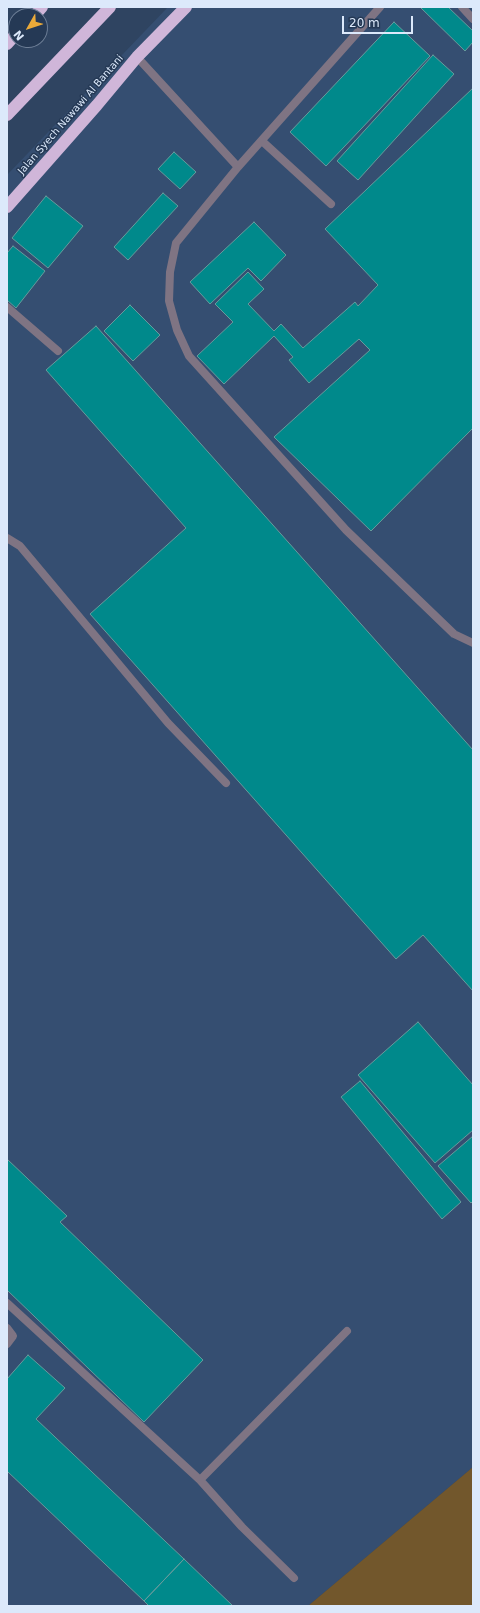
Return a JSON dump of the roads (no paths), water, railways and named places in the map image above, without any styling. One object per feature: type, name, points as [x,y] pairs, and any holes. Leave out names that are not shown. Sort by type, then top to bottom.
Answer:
[{"type":"highway","points":[[7,116],[110,7]]},
{"type":"highway","name":"Jalan Syech Nawawi Al Bantani","points":[[7,207],[97,105],[137,57],[186,7]]},
{"type":"lane","points":[[380,7],[238,167],[176,242],[170,272],[169,302],[177,330],[189,356],[346,530],[454,634],[473,643]]},
{"type":"lane","points":[[462,7],[473,19]]},
{"type":"lane","points":[[137,57],[238,167]]},
{"type":"lane","points":[[262,140],[331,204]]},
{"type":"lane","points":[[7,307],[58,351]]},
{"type":"lane","points":[[8,537],[20,546],[168,723],[226,783]]},
{"type":"lane","points":[[7,1303],[200,1480],[242,1527],[294,1578]]},
{"type":"lane","points":[[7,1328],[13,1336],[7,1344]]},
{"type":"lane","points":[[200,1480],[347,1331]]}]
